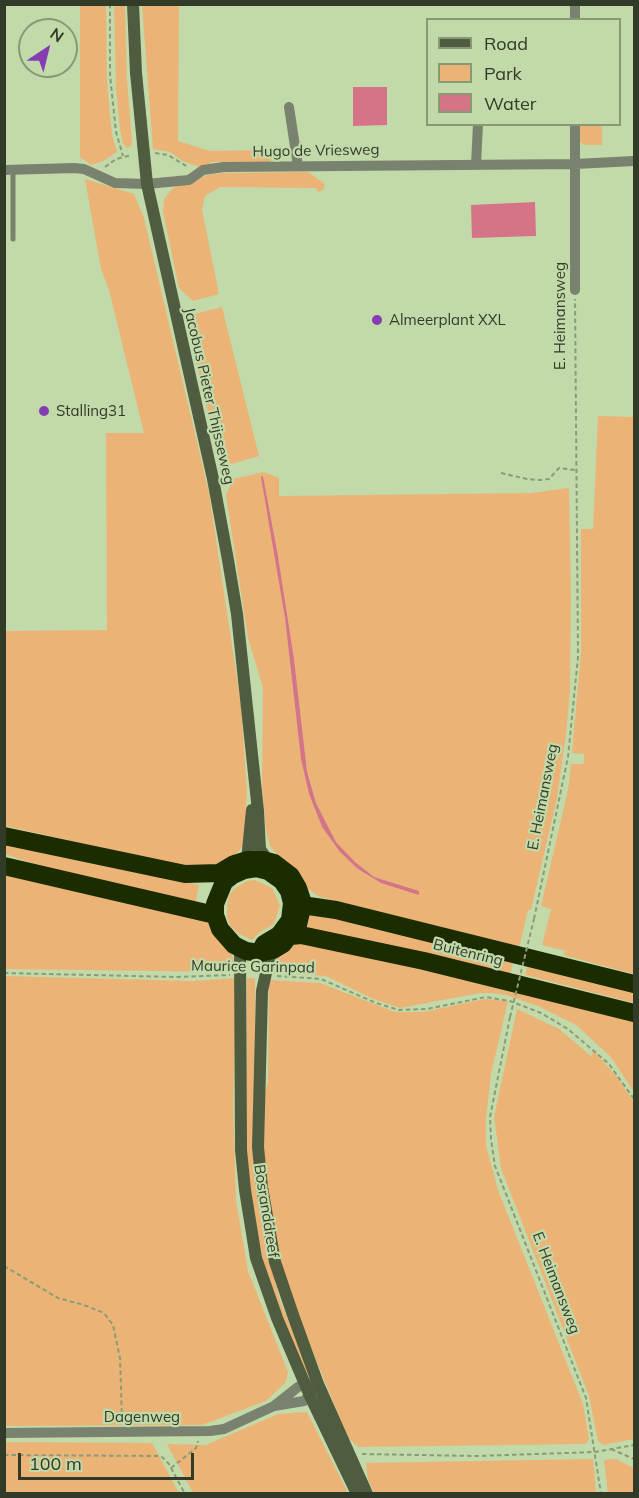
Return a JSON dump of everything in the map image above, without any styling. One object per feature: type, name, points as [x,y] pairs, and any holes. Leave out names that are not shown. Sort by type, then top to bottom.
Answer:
[{"type":"highway","points":[[4,836],[212,882],[223,877]]},
{"type":"highway","points":[[245,865],[268,861],[291,876],[298,899],[298,925],[283,944],[266,951],[240,949],[223,935],[215,915],[216,898],[223,877],[234,864],[273,873],[298,899]]},
{"type":"highway","points":[[4,866],[215,915]]},
{"type":"highway","points":[[266,951],[264,944],[279,935],[287,926],[298,899]]},
{"type":"highway","name":"Buitenring","points":[[298,899],[634,984]]},
{"type":"highway","name":"Buitenring","points":[[291,936],[301,935],[424,961],[634,1013]]},
{"type":"main road","name":"Jacobus Pieter Thijsseweg","points":[[133,4],[136,73],[147,184],[213,479],[228,560],[237,614],[260,849],[268,861]]},
{"type":"main road","name":"Jacobus Pieter Thijsseweg","points":[[245,865],[255,795]]},
{"type":"main road","name":"Bosranddreef","points":[[240,949],[242,1150],[245,1190],[256,1258],[277,1318],[310,1396],[357,1494]]},
{"type":"main road","name":"Bosranddreef","points":[[262,991],[258,975],[266,951],[270,955],[262,991],[258,1147],[262,1187],[275,1262],[318,1384],[367,1494]]},
{"type":"street","points":[[289,108],[298,166]]},
{"type":"street","points":[[476,165],[478,126]]},
{"type":"street","name":"E. Heimansweg","points":[[575,126],[575,290]]},
{"type":"street","name":"Hugo de Vriesweg","points":[[9,170],[74,168],[115,183],[147,184],[189,180],[203,170],[224,167],[575,164],[634,161]]},
{"type":"street","points":[[305,1383],[318,1384],[310,1396]]},
{"type":"street","name":"Dagenweg","points":[[4,1433],[198,1432],[224,1428],[274,1406],[305,1383]]},
{"type":"street","name":"Dagenweg","points":[[274,1406],[294,1404],[310,1396]]},
{"type":"lane","points":[[9,170],[13,239]]},
{"type":"path","points":[[110,4],[110,75],[116,132],[122,154]]},
{"type":"path","name":"E. Heimansweg","points":[[575,290],[578,657],[568,757],[534,919],[510,1017],[490,1117],[490,1139],[495,1166],[586,1398],[601,1494]]},
{"type":"path","points":[[501,473],[539,480],[549,478],[559,468],[575,470]]},
{"type":"path","name":"Maurice Garinpad","points":[[4,973],[176,977],[241,975]]},
{"type":"path","name":"Maurice Garinpad","points":[[265,975],[321,979],[376,1003],[399,1010],[427,1009],[486,997],[510,1000],[541,1013],[568,1029],[609,1064],[634,1100]]},
{"type":"path","points":[[4,1266],[58,1298],[104,1313],[114,1325],[120,1358],[123,1432]]},
{"type":"path","points":[[171,1468],[196,1449],[198,1432]]},
{"type":"path","points":[[349,1454],[477,1456],[595,1452],[634,1445]]},
{"type":"path","points":[[611,1449],[634,1458]]},
{"type":"path","points":[[4,1455],[155,1455],[166,1459],[185,1494]]},
{"type":"green space","points":[[80,5],[106,5],[107,82],[112,135],[117,152],[91,165],[80,157]]},
{"type":"green space","points":[[114,5],[125,5],[127,80],[132,142],[127,148],[123,143],[120,129],[116,88]]},
{"type":"green space","points":[[142,5],[179,5],[178,141],[210,151],[278,150],[286,152],[268,162],[212,162],[199,167],[183,161],[170,152],[153,149]]},
{"type":"green space","points":[[579,126],[602,126],[602,145],[584,145],[579,141]]},
{"type":"green space","points":[[308,172],[325,184],[323,190],[318,192],[316,188],[220,187],[205,196],[202,210],[219,294],[193,301],[179,288],[163,212],[164,199],[173,188],[208,175],[222,173]]},
{"type":"green space","points":[[85,179],[134,194],[144,218],[209,493],[241,705],[247,793],[244,843],[240,850],[223,864],[187,867],[5,826],[5,631],[107,630],[106,433],[144,433],[109,290],[101,269]]},
{"type":"green space","points":[[222,307],[259,456],[232,464],[218,455],[188,327],[194,314]]},
{"type":"green space","points":[[598,416],[634,417],[634,974],[563,955],[566,951],[542,945],[551,909],[541,906],[568,790],[571,764],[583,764],[584,761],[584,754],[572,753],[581,652],[581,529],[593,529]]},
{"type":"green space","points":[[264,472],[279,478],[279,496],[531,493],[569,488],[570,689],[566,735],[557,798],[531,910],[528,910],[519,948],[318,896],[304,886],[270,846],[266,830],[262,785],[263,688],[248,638],[226,495],[233,479]],"holes":[[[263,476],[294,659],[307,771],[316,803],[336,842],[355,862],[374,877],[418,891],[381,883],[358,869],[340,852],[322,827],[309,794],[301,758],[285,618]]]},
{"type":"green space","points":[[5,842],[199,885],[195,905],[77,879],[5,854]]},
{"type":"green space","points":[[5,874],[205,920],[232,954],[236,972],[5,969]]},
{"type":"green space","points":[[255,880],[272,888],[280,905],[274,924],[252,940],[231,927],[227,918],[227,906],[229,896],[234,889],[247,881]]},
{"type":"green space","points":[[308,910],[514,958],[510,975],[305,930]]},
{"type":"green space","points":[[297,943],[319,944],[634,1020],[634,1092],[611,1057],[576,1025],[538,1006],[506,995],[480,993],[400,1008],[373,999],[326,976],[270,972],[272,962]]},
{"type":"green space","points":[[528,962],[634,989],[634,1003],[525,975]]},
{"type":"green space","points":[[4,976],[193,981],[237,978],[233,1103],[236,1201],[248,1271],[288,1372],[286,1382],[266,1401],[202,1425],[5,1426]]},
{"type":"green space","points":[[247,978],[255,978],[255,1104],[267,1247],[280,1301],[309,1369],[310,1381],[283,1324],[262,1259],[249,1196],[246,1143]]},
{"type":"green space","points":[[269,980],[320,983],[395,1012],[423,1012],[485,999],[508,1001],[491,1074],[486,1119],[486,1145],[498,1190],[583,1404],[589,1440],[585,1444],[358,1447],[347,1436],[280,1265],[262,1158],[264,1096],[268,1082]]},
{"type":"green space","points":[[517,1009],[559,1029],[591,1056],[594,1051],[617,1077],[634,1102],[634,1439],[603,1445],[598,1441],[589,1396],[501,1168],[494,1117]]},
{"type":"green space","points":[[307,1412],[348,1493],[193,1493],[167,1444],[206,1445],[278,1414]]},
{"type":"green space","points":[[5,1442],[152,1443],[179,1493],[5,1493]]},
{"type":"green space","points":[[593,1459],[596,1493],[374,1493],[368,1480],[366,1463]]},
{"type":"green space","points":[[616,1459],[634,1468],[634,1493],[608,1493],[604,1460]]},
{"type":"water","points":[[353,87],[387,87],[387,125],[353,126]]},
{"type":"water","points":[[535,202],[536,236],[472,238],[471,205]]},
{"type":"water","points":[[263,476],[294,659],[307,771],[316,803],[336,842],[355,862],[374,877],[419,891],[419,895],[381,883],[358,869],[340,852],[322,827],[309,794],[301,759],[285,618],[261,477]]},
{"type":"place","name":"Almeerplant XXL","points":[[377,320]]},
{"type":"place","name":"Stalling31","points":[[44,411]]}]
